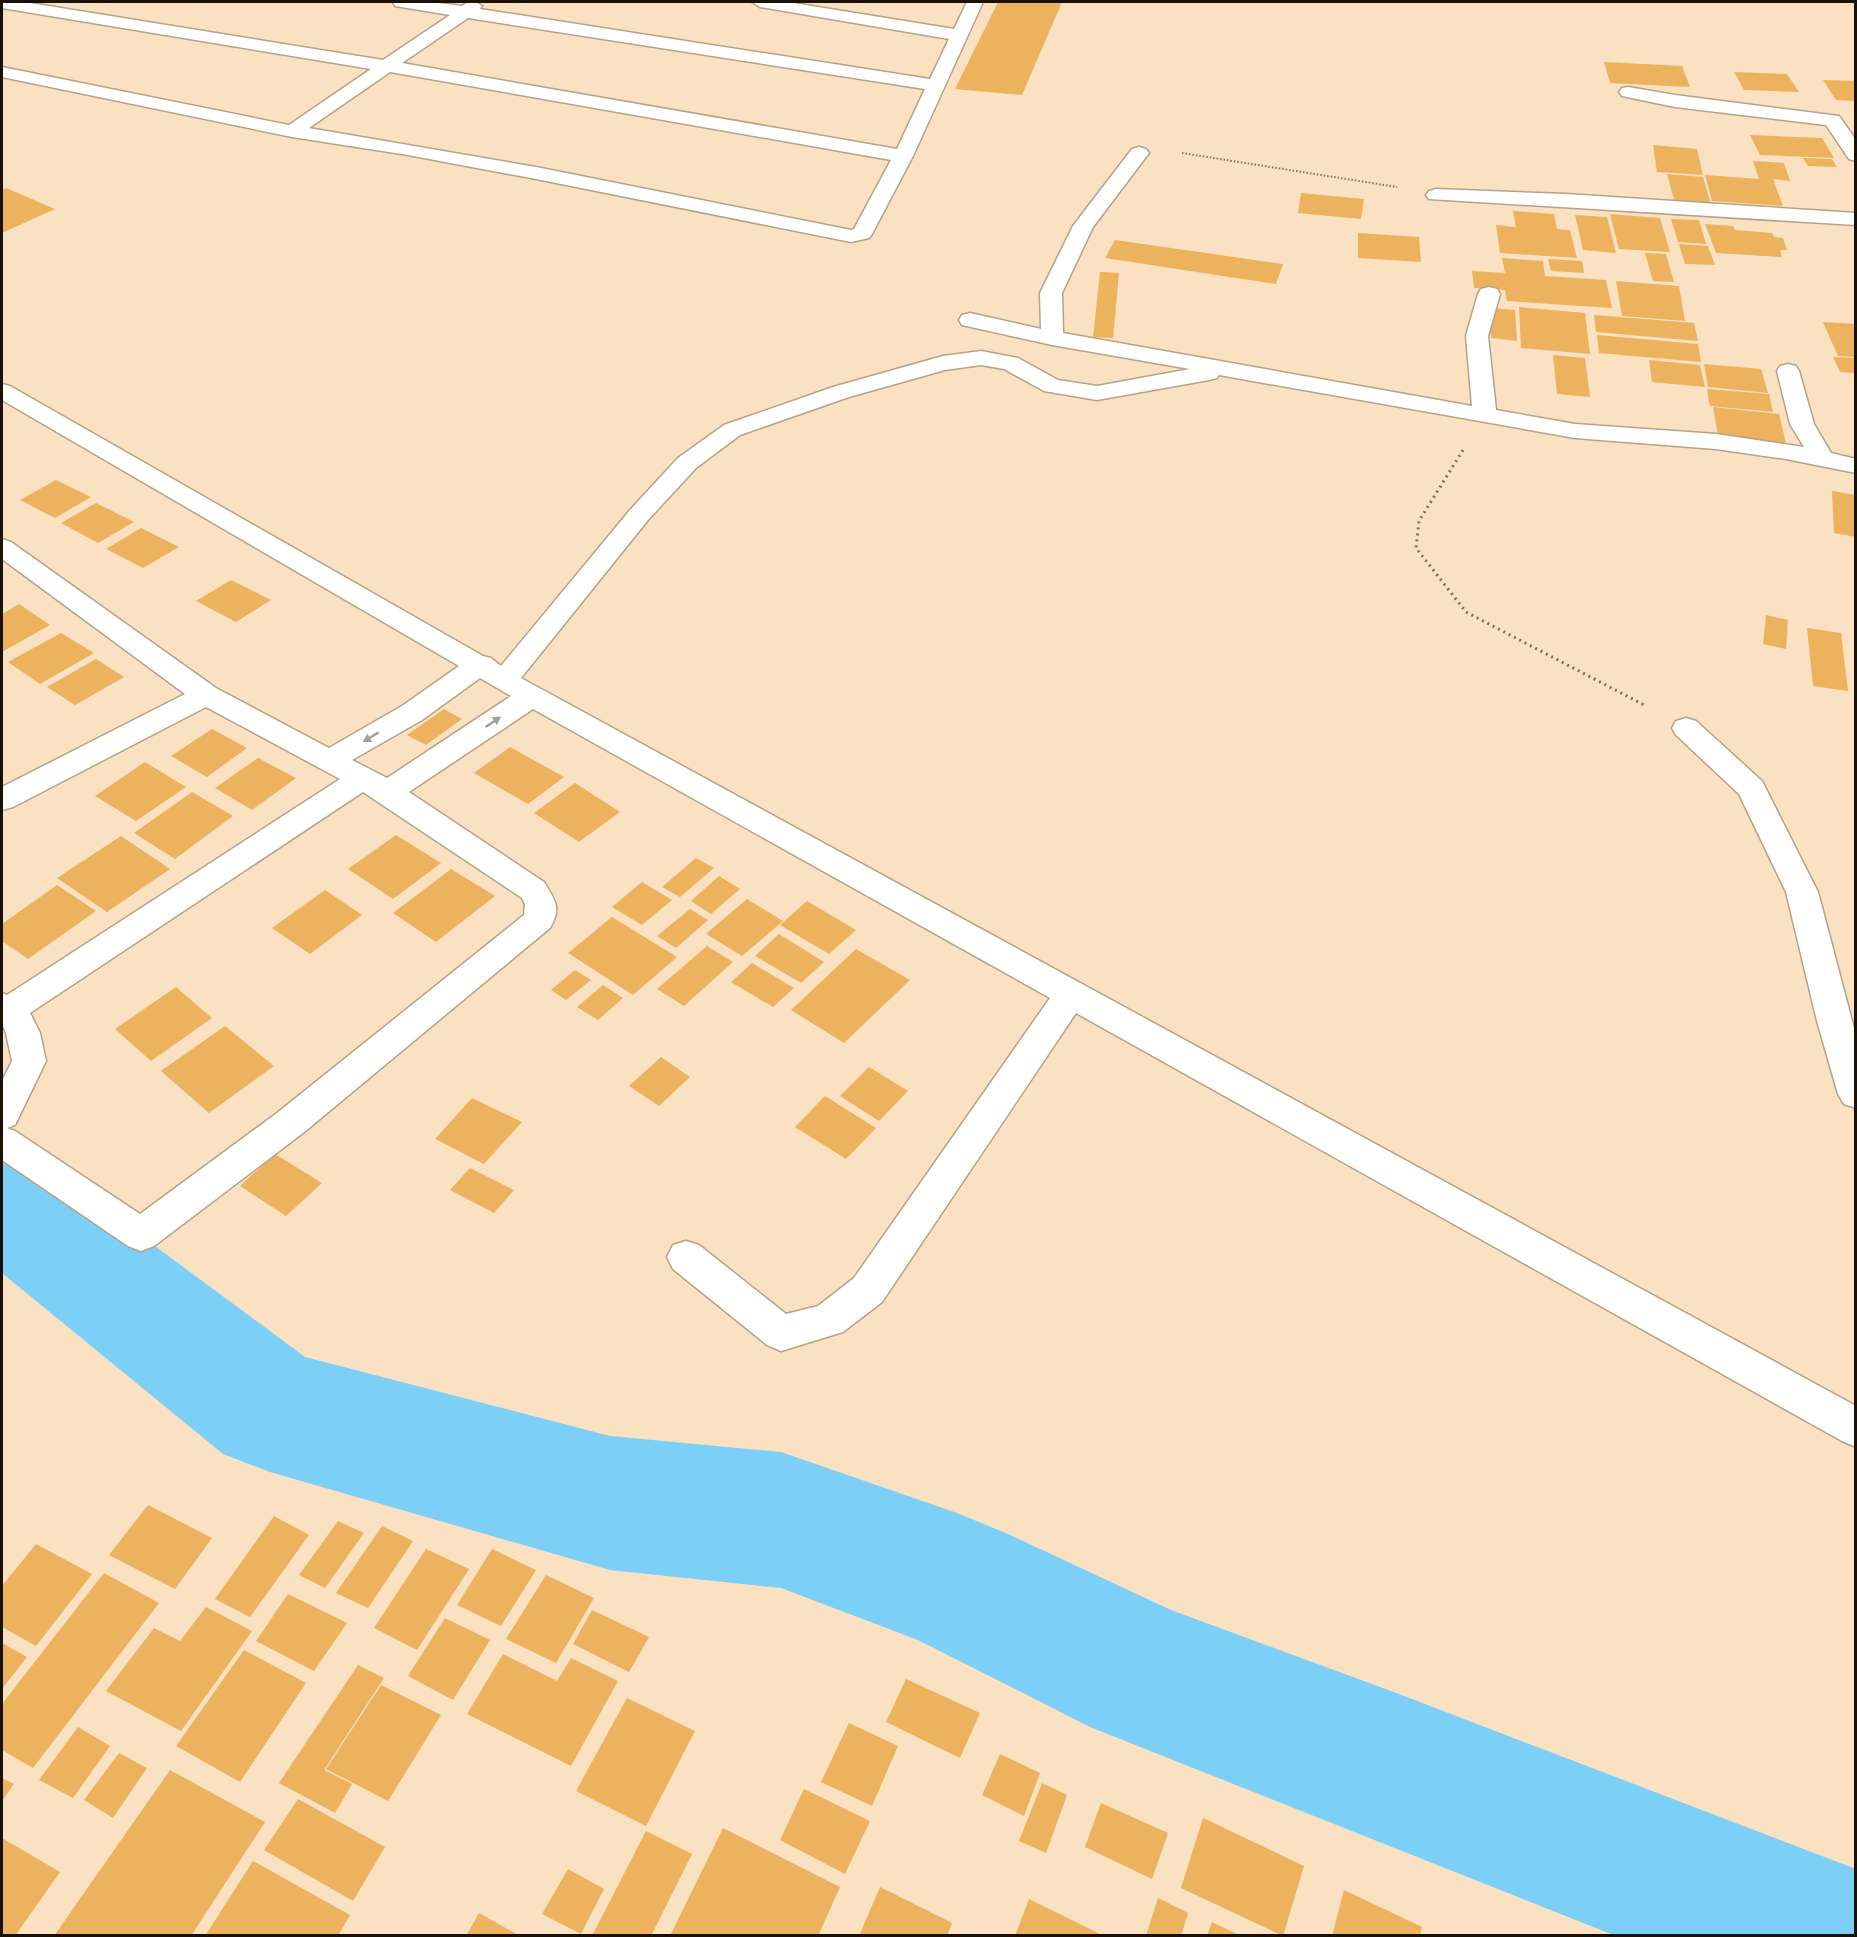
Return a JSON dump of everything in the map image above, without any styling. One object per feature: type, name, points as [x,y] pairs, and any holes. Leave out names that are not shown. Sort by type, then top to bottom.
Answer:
[{"type":"street","points":[[401,2],[473,7],[935,85]]},
{"type":"street","points":[[760,2],[958,35]]},
{"type":"street","points":[[2,72],[292,131],[513,168],[851,236],[862,234],[903,156],[975,2]]},
{"type":"street","points":[[2,3],[386,66],[903,156]]},
{"type":"street","points":[[292,131],[473,7]]},
{"type":"street","points":[[1628,92],[1675,101],[1832,120],[1856,155]]},
{"type":"street","points":[[1052,338],[1051,293],[1083,226],[1139,153]]},
{"type":"street","points":[[1436,195],[1566,200],[1856,219]]},
{"type":"street","points":[[1485,415],[1477,336],[1489,294]]},
{"type":"street","points":[[970,320],[1052,338],[1575,431],[1643,434],[1721,442],[1822,458],[1856,466]]},
{"type":"street","points":[[330,760],[412,713],[493,671],[687,463],[732,430],[841,392],[943,363],[981,358],[1010,363],[1052,386],[1097,393],[1197,374],[1239,370]]},
{"type":"street","points":[[1788,371],[1802,424],[1822,458]]},
{"type":"street","points":[[2,391],[493,671],[532,696],[1856,1428]]},
{"type":"street","points":[[2,547],[206,695],[374,785],[533,890],[541,904],[539,920],[290,1123],[141,1235],[2,1141]]},
{"type":"street","points":[[2,800],[206,695]]},
{"type":"street","points":[[2,1114],[28,1061],[23,1033],[6,1007],[374,785],[532,696]]},
{"type":"street","points":[[1686,728],[1751,788],[1802,892],[1834,1021],[1856,1094]]},
{"type":"street","points":[[686,1257],[781,1333],[829,1320],[868,1290],[1072,993]]},
{"type":"path","points":[[1139,153],[1167,150],[1406,188],[1436,195]]},
{"type":"path","points":[[1485,415],[1419,521],[1416,548],[1466,612],[1540,652],[1603,682],[1686,728]]},
{"type":"building","points":[[998,2],[1062,2],[1022,95],[955,89]]},
{"type":"building","points":[[1604,62],[1682,66],[1690,87],[1610,83]]},
{"type":"building","points":[[1734,72],[1787,74],[1799,92],[1744,90]]},
{"type":"building","points":[[1823,80],[1856,81],[1856,101],[1836,100]]},
{"type":"building","points":[[1750,135],[1822,138],[1834,158],[1760,155]]},
{"type":"building","points":[[1653,145],[1697,149],[1703,175],[1657,172]]},
{"type":"building","points":[[1803,158],[1832,159],[1837,167],[1808,166]]},
{"type":"building","points":[[1753,161],[1784,163],[1790,181],[1773,179],[1783,206],[1712,201],[1705,175],[1759,179]]},
{"type":"building","points":[[1667,174],[1703,177],[1711,205],[1675,203]]},
{"type":"building","points":[[6,188],[55,209],[2,233],[2,190]]},
{"type":"building","points":[[1301,193],[1364,199],[1361,219],[1298,213]]},
{"type":"building","points":[[1513,211],[1554,214],[1557,229],[1570,230],[1577,258],[1500,253],[1496,225],[1516,227]]},
{"type":"building","points":[[1610,214],[1660,218],[1670,252],[1619,249]]},
{"type":"building","points":[[1575,215],[1607,217],[1616,253],[1583,250]]},
{"type":"building","points":[[1671,219],[1699,220],[1706,244],[1678,242]]},
{"type":"building","points":[[1705,224],[1733,226],[1735,230],[1772,233],[1774,237],[1783,238],[1787,250],[1780,250],[1782,257],[1716,253]]},
{"type":"building","points":[[1358,233],[1419,237],[1421,262],[1358,258]]},
{"type":"building","points":[[1115,240],[1283,264],[1276,284],[1105,258]]},
{"type":"building","points":[[1679,244],[1708,246],[1715,265],[1685,264]]},
{"type":"building","points":[[1645,253],[1666,254],[1674,282],[1653,281]]},
{"type":"building","points":[[1502,258],[1543,261],[1545,276],[1606,280],[1612,308],[1507,301],[1505,290],[1474,288],[1472,271],[1505,273]]},
{"type":"building","points":[[1548,259],[1582,261],[1584,273],[1551,271]]},
{"type":"building","points":[[1100,272],[1119,273],[1113,338],[1093,337]]},
{"type":"building","points":[[1616,281],[1679,286],[1685,321],[1622,316]]},
{"type":"building","points":[[1519,307],[1585,313],[1590,354],[1521,348]]},
{"type":"building","points":[[1490,308],[1515,310],[1517,341],[1491,338]]},
{"type":"building","points":[[1594,315],[1694,323],[1698,341],[1596,332]]},
{"type":"building","points":[[1823,322],[1856,324],[1856,357],[1838,356]]},
{"type":"building","points":[[1597,335],[1698,344],[1701,362],[1599,353]]},
{"type":"building","points":[[1553,355],[1585,358],[1590,397],[1557,394]]},
{"type":"building","points":[[1833,357],[1856,358],[1856,373],[1840,372]]},
{"type":"building","points":[[1649,360],[1700,365],[1705,387],[1652,382]]},
{"type":"building","points":[[1704,364],[1761,369],[1768,393],[1708,387]]},
{"type":"building","points":[[1707,389],[1769,394],[1773,412],[1710,406]]},
{"type":"building","points":[[1713,407],[1779,414],[1786,443],[1718,436]]},
{"type":"building","points":[[56,480],[91,497],[55,518],[20,500]]},
{"type":"building","points":[[1832,491],[1856,495],[1856,537],[1834,533]]},
{"type":"building","points":[[96,503],[134,522],[98,543],[61,523]]},
{"type":"building","points":[[141,528],[179,547],[143,568],[106,549]]},
{"type":"building","points":[[231,580],[271,600],[236,622],[196,601]]},
{"type":"building","points":[[19,604],[50,625],[2,652],[2,614]]},
{"type":"building","points":[[1766,615],[1788,620],[1786,649],[1763,644]]},
{"type":"building","points":[[1807,628],[1841,633],[1848,691],[1813,686]]},
{"type":"building","points":[[61,633],[94,653],[40,684],[8,662]]},
{"type":"building","points":[[96,659],[124,677],[75,705],[47,687]]},
{"type":"building","points":[[444,709],[462,719],[426,745],[407,735]]},
{"type":"building","points":[[212,729],[247,748],[207,777],[171,756]]},
{"type":"building","points":[[510,747],[564,777],[528,804],[474,773]]},
{"type":"building","points":[[258,758],[296,778],[252,810],[215,788]]},
{"type":"building","points":[[145,762],[186,787],[136,821],[95,796]]},
{"type":"building","points":[[575,783],[620,812],[579,842],[534,813]]},
{"type":"building","points":[[192,792],[233,816],[175,859],[134,833]]},
{"type":"building","points":[[396,835],[441,863],[393,899],[348,869]]},
{"type":"building","points":[[121,836],[170,869],[107,912],[57,878]]},
{"type":"building","points":[[696,858],[714,868],[680,897],[662,887]]},
{"type":"building","points":[[451,869],[495,896],[436,942],[393,913]]},
{"type":"building","points":[[719,876],[740,889],[711,914],[691,901]]},
{"type":"building","points":[[642,882],[672,900],[642,925],[612,907]]},
{"type":"building","points":[[57,885],[96,911],[28,959],[2,941],[2,924]]},
{"type":"building","points":[[325,890],[362,915],[310,954],[272,928]]},
{"type":"building","points":[[747,899],[783,921],[742,956],[706,934]]},
{"type":"building","points":[[807,901],[856,930],[829,954],[780,925]]},
{"type":"building","points":[[690,909],[708,920],[676,948],[657,936]]},
{"type":"building","points":[[612,917],[677,957],[633,995],[568,953]]},
{"type":"building","points":[[779,934],[824,962],[801,983],[755,956]]},
{"type":"building","points":[[707,946],[733,962],[684,1006],[657,989]]},
{"type":"building","points":[[856,949],[910,980],[844,1043],[791,1010]]},
{"type":"building","points":[[752,963],[794,988],[773,1007],[731,982]]},
{"type":"building","points":[[575,970],[591,980],[566,1000],[551,990]]},
{"type":"building","points":[[603,985],[623,998],[598,1020],[577,1007]]},
{"type":"building","points":[[176,987],[212,1018],[151,1061],[115,1029]]},
{"type":"building","points":[[225,1026],[274,1066],[209,1113],[161,1071]]},
{"type":"building","points":[[661,1057],[690,1077],[659,1106],[629,1086]]},
{"type":"building","points":[[869,1067],[908,1091],[879,1121],[840,1096]]},
{"type":"building","points":[[825,1096],[876,1128],[846,1159],[795,1127]]},
{"type":"building","points":[[472,1098],[522,1122],[484,1164],[435,1139]]},
{"type":"building","points":[[275,1154],[322,1183],[286,1216],[240,1186]]},
{"type":"building","points":[[470,1168],[514,1190],[494,1213],[450,1190]]},
{"type":"building","points":[[148,1505],[212,1538],[175,1589],[109,1555]]},
{"type":"building","points":[[274,1516],[309,1535],[250,1617],[215,1599]]},
{"type":"building","points":[[338,1521],[364,1533],[325,1588],[299,1575]]},
{"type":"building","points":[[382,1526],[413,1541],[368,1608],[336,1593]]},
{"type":"building","points":[[36,1544],[92,1574],[36,1646],[2,1627],[2,1586]]},
{"type":"building","points":[[426,1549],[469,1569],[417,1650],[374,1628]]},
{"type":"building","points":[[492,1549],[536,1570],[501,1626],[457,1605]]},
{"type":"building","points":[[104,1573],[159,1603],[33,1768],[2,1750],[2,1704]]},
{"type":"building","points":[[546,1575],[594,1598],[556,1663],[506,1639]]},
{"type":"building","points":[[288,1594],[347,1623],[314,1671],[256,1641]]},
{"type":"building","points":[[206,1607],[252,1631],[181,1731],[106,1691],[154,1628],[180,1641]]},
{"type":"building","points":[[592,1610],[649,1637],[629,1672],[573,1644]]},
{"type":"building","points":[[445,1618],[490,1640],[453,1700],[408,1676]]},
{"type":"building","points":[[2,1643],[27,1657],[2,1689]]},
{"type":"building","points":[[244,1650],[306,1683],[240,1782],[176,1746]]},
{"type":"building","points":[[503,1654],[557,1681],[571,1658],[618,1681],[571,1766],[467,1714]]},
{"type":"building","points":[[358,1665],[384,1678],[324,1770],[352,1784],[335,1813],[279,1783]]},
{"type":"building","points":[[906,1679],[980,1713],[960,1758],[886,1722]]},
{"type":"building","points":[[381,1685],[441,1715],[388,1801],[326,1769]]},
{"type":"building","points":[[627,1698],[695,1731],[646,1826],[576,1791]]},
{"type":"building","points":[[849,1723],[898,1746],[872,1806],[821,1782]]},
{"type":"building","points":[[78,1727],[110,1746],[73,1798],[39,1780]]},
{"type":"building","points":[[119,1753],[147,1768],[113,1818],[84,1800]]},
{"type":"building","points":[[1000,1754],[1040,1773],[1024,1816],[982,1795]]},
{"type":"building","points":[[170,1770],[265,1822],[191,1936],[54,1936]]},
{"type":"building","points":[[2,1778],[14,1784],[2,1801]]},
{"type":"building","points":[[1042,1783],[1067,1795],[1046,1853],[1019,1841]]},
{"type":"building","points":[[804,1789],[870,1821],[845,1874],[780,1840]]},
{"type":"building","points":[[298,1799],[385,1847],[353,1901],[264,1850]]},
{"type":"building","points":[[1101,1803],[1168,1833],[1152,1879],[1085,1847]]},
{"type":"building","points":[[1203,1818],[1304,1866],[1283,1936],[1181,1888]]},
{"type":"building","points":[[723,1828],[840,1887],[818,1936],[670,1936]]},
{"type":"building","points":[[646,1831],[692,1854],[651,1936],[592,1936]]},
{"type":"building","points":[[2,1838],[60,1872],[15,1936],[2,1936]]},
{"type":"building","points":[[253,1861],[350,1915],[338,1936],[205,1936]]},
{"type":"building","points":[[568,1869],[604,1889],[581,1934],[542,1914]]},
{"type":"building","points":[[880,1887],[952,1923],[947,1936],[859,1936]]},
{"type":"building","points":[[1344,1890],[1422,1927],[1420,1936],[1332,1936]]},
{"type":"building","points":[[1158,1898],[1188,1913],[1181,1936],[1146,1936]]},
{"type":"building","points":[[1029,1899],[1100,1934],[1099,1936],[1015,1936]]},
{"type":"building","points":[[479,1913],[520,1936],[466,1936]]},
{"type":"building","points":[[1212,1922],[1241,1936],[1207,1936]]},
{"type":"waterway","points":[[2,1215],[38,1229],[270,1410],[610,1503],[781,1520],[957,1584],[1143,1674],[1821,1936]]}]
